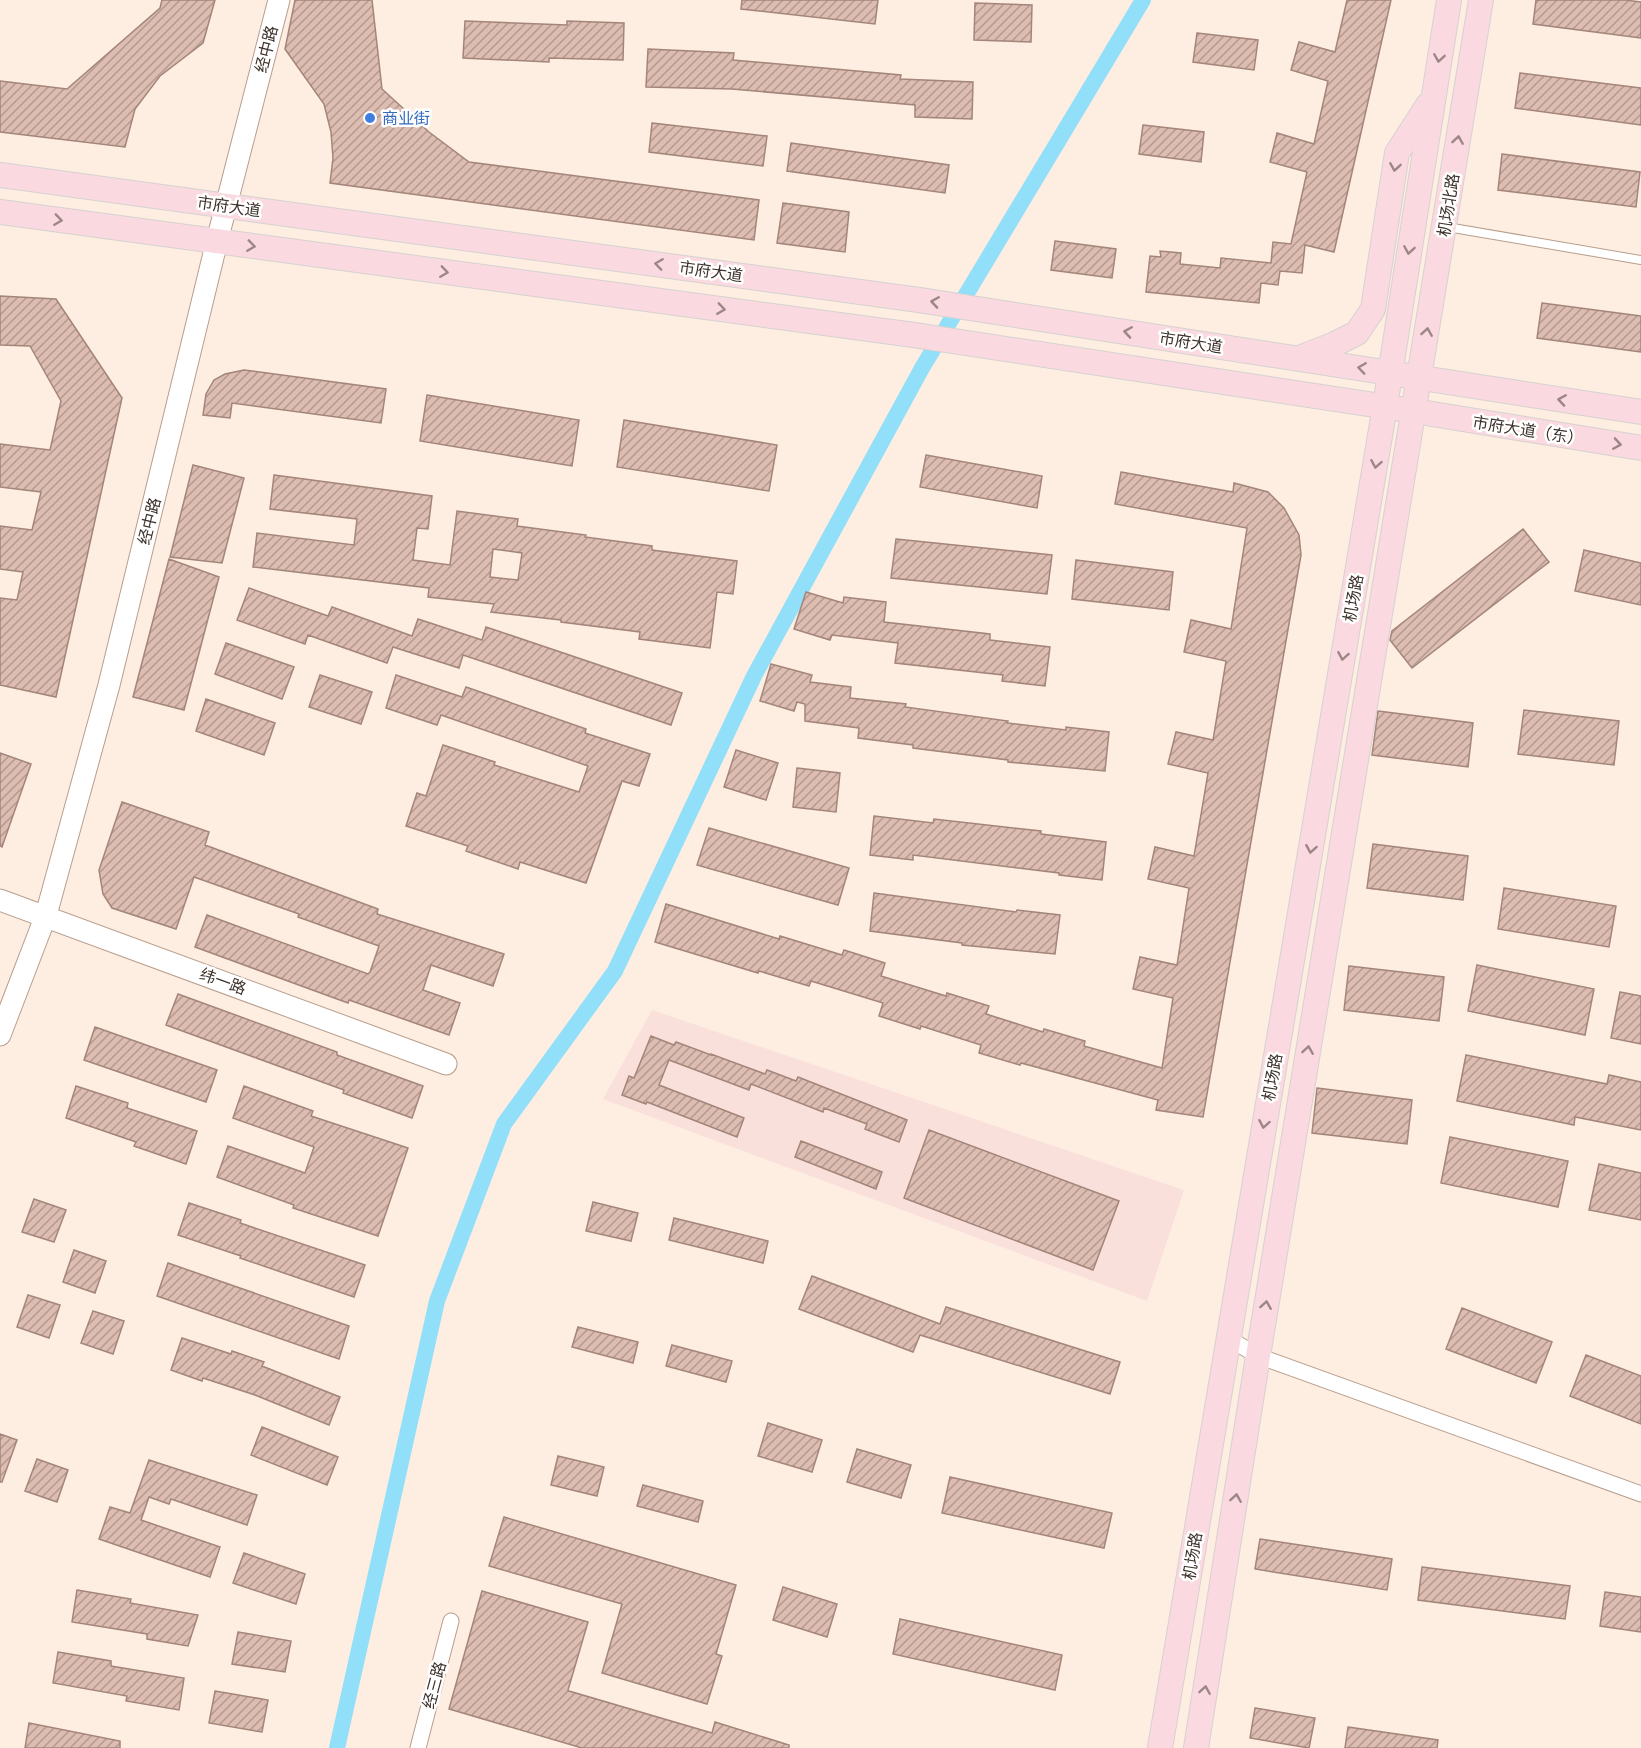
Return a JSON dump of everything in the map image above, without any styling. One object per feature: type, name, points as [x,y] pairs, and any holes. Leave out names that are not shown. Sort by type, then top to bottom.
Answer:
[{"type":"main road","name":"经中路","points":[[0,1035],[46,915],[112,674],[217,241],[279,0]]},
{"type":"main road","name":"机场北路","points":[[1385,406],[1449,0]]},
{"type":"main road","name":"机场北路","points":[[1414,411],[1481,0]]},
{"type":"main road","points":[[1299,358],[1357,333],[1373,309],[1397,153],[1433,98]]},
{"type":"main road","name":"市府大道","points":[[0,175],[919,300],[1420,378]]},
{"type":"main road","points":[[0,212],[926,337],[1414,411]]},
{"type":"main road","points":[[1420,378],[1641,412]]},
{"type":"main road","name":"机场路","points":[[1160,1748],[1385,406]]},
{"type":"main road","name":"机场路","points":[[1196,1748],[1258,1356],[1414,411]]},
{"type":"main road","name":"市府大道（东）","points":[[1414,411],[1641,448]]},
{"type":"main road","name":"纬一路","points":[[0,900],[446,1064]]},
{"type":"street","points":[[1228,1338],[1258,1356],[1641,1494]]},
{"type":"street","name":"经三路","points":[[418,1748],[451,1621]]},
{"type":"lane","points":[[1444,227],[1641,260]]},
{"type":"shaded area","points":[[652,1010],[1184,1190],[1147,1301],[603,1099]]},
{"type":"building","points":[[162,0],[215,0],[203,43],[160,76],[135,109],[125,147],[0,132],[0,81],[67,89],[160,8]]},
{"type":"building","name":"商业街","points":[[295,0],[372,0],[382,89],[429,132],[469,162],[759,200],[754,240],[330,183],[333,158],[331,132],[324,104],[285,49]]},
{"type":"building","points":[[742,0],[878,0],[875,24],[741,9]]},
{"type":"building","points":[[1347,0],[1391,0],[1334,252],[1305,245],[1302,273],[1280,271],[1278,285],[1261,283],[1259,303],[1146,292],[1150,256],[1161,257],[1160,251],[1181,253],[1180,264],[1220,268],[1221,258],[1271,263],[1273,242],[1291,244],[1307,172],[1270,162],[1277,133],[1314,144],[1328,81],[1291,70],[1299,42],[1335,52]]},
{"type":"building","points":[[1536,0],[1641,2],[1641,38],[1533,24]]},
{"type":"building","points":[[975,3],[1032,5],[1031,42],[974,40]]},
{"type":"building","points":[[465,21],[567,25],[567,21],[624,23],[623,60],[549,58],[549,62],[463,58]]},
{"type":"building","points":[[1197,33],[1258,40],[1254,70],[1193,62]]},
{"type":"building","points":[[648,49],[734,53],[733,60],[901,75],[900,79],[973,82],[972,119],[915,117],[915,105],[732,89],[646,87]]},
{"type":"building","points":[[1520,73],[1641,88],[1641,125],[1515,108]]},
{"type":"building","points":[[652,123],[767,136],[763,166],[649,152]]},
{"type":"building","points":[[1143,125],[1204,132],[1201,162],[1139,154]]},
{"type":"building","points":[[791,143],[949,165],[945,193],[787,171]]},
{"type":"building","points":[[1502,154],[1640,172],[1636,207],[1498,190]]},
{"type":"building","points":[[783,203],[849,212],[845,252],[777,243]]},
{"type":"building","points":[[1055,241],[1116,249],[1112,278],[1051,270]]},
{"type":"building","points":[[0,296],[56,299],[122,398],[56,697],[0,685],[0,598],[17,600],[23,572],[0,569],[0,526],[32,530],[41,492],[0,487],[0,444],[50,450],[61,401],[30,346],[0,345]]},
{"type":"building","points":[[1542,303],[1641,316],[1641,352],[1537,338]]},
{"type":"building","points":[[244,370],[386,389],[381,423],[232,403],[230,418],[203,415],[206,394],[214,380],[225,374]]},
{"type":"building","points":[[427,395],[579,420],[572,466],[420,441]]},
{"type":"building","points":[[624,420],[777,445],[769,491],[617,467]]},
{"type":"building","points":[[926,455],[1042,476],[1037,508],[920,487]]},
{"type":"building","points":[[193,465],[244,478],[222,563],[170,557]]},
{"type":"building","points":[[1121,472],[1233,492],[1234,483],[1268,492],[1284,508],[1299,535],[1301,555],[1203,1117],[1156,1110],[1158,1100],[979,1053],[981,1045],[921,1026],[920,1029],[879,1016],[883,1003],[811,981],[809,986],[759,971],[758,973],[655,942],[666,904],[779,939],[780,936],[842,955],[844,950],[885,963],[881,976],[946,996],[947,993],[989,1006],[986,1014],[1043,1032],[1044,1029],[1085,1041],[1084,1046],[1162,1068],[1173,998],[1133,989],[1140,957],[1177,965],[1189,888],[1148,879],[1155,847],[1194,856],[1208,773],[1168,764],[1176,732],[1213,740],[1226,661],[1184,652],[1191,620],[1231,629],[1247,528],[1115,504]]},
{"type":"building","points":[[274,475],[432,496],[428,529],[417,528],[413,560],[450,565],[457,511],[518,519],[517,526],[652,546],[652,550],[737,561],[733,594],[717,592],[710,648],[639,639],[640,632],[491,612],[494,604],[428,597],[429,588],[253,567],[257,533],[354,545],[357,519],[270,509]],"holes":[[[493,549],[522,553],[518,580],[490,577]]]},
{"type":"building","points":[[1523,529],[1549,562],[1412,668],[1390,640],[1392,631]]},
{"type":"building","points":[[896,539],[1052,555],[1047,594],[891,578]]},
{"type":"building","points":[[1584,550],[1641,563],[1641,605],[1575,591]]},
{"type":"building","points":[[169,559],[219,577],[184,710],[133,697]]},
{"type":"building","points":[[1076,560],[1173,572],[1169,610],[1072,599]]},
{"type":"building","points":[[249,588],[328,616],[332,607],[412,636],[418,619],[482,640],[486,627],[682,693],[671,725],[463,655],[459,668],[393,647],[387,663],[308,635],[305,644],[237,620]]},
{"type":"building","points":[[806,592],[843,603],[844,597],[886,602],[884,622],[990,634],[990,640],[1050,647],[1045,686],[1002,681],[1003,675],[895,663],[898,643],[832,635],[830,640],[794,629]]},
{"type":"building","points":[[226,643],[294,667],[282,699],[215,674]]},
{"type":"building","points":[[771,664],[812,675],[810,682],[851,687],[850,698],[906,704],[905,707],[1008,721],[1007,723],[1109,732],[1105,771],[1008,762],[1008,760],[913,748],[913,745],[858,738],[859,728],[805,721],[805,704],[797,702],[794,711],[760,701]]},
{"type":"building","points":[[320,675],[372,692],[361,724],[309,707]]},
{"type":"building","points":[[396,675],[462,697],[466,687],[586,729],[585,733],[650,754],[639,786],[622,781],[586,883],[520,862],[518,869],[466,851],[468,846],[406,826],[417,793],[426,796],[443,745],[495,762],[494,765],[579,792],[588,766],[441,715],[437,725],[386,708]]},
{"type":"building","points":[[206,699],[275,723],[264,755],[196,731]]},
{"type":"building","points":[[1524,710],[1619,721],[1614,765],[1518,754]]},
{"type":"building","points":[[1378,711],[1473,723],[1468,767],[1372,755]]},
{"type":"building","points":[[736,750],[778,763],[766,800],[724,787]]},
{"type":"building","points":[[0,753],[31,764],[2,847],[0,846]]},
{"type":"building","points":[[797,768],[840,773],[836,812],[793,807]]},
{"type":"building","points":[[122,802],[209,832],[205,845],[378,909],[377,914],[504,954],[493,986],[431,965],[423,990],[460,1003],[449,1035],[349,1000],[348,1003],[195,947],[207,915],[368,974],[370,972],[379,946],[298,917],[299,914],[194,877],[176,929],[112,908],[103,894],[99,870]]},
{"type":"building","points":[[874,816],[933,823],[934,819],[1041,831],[1041,834],[1106,842],[1102,880],[913,855],[913,860],[870,855]]},
{"type":"building","points":[[709,828],[849,868],[838,905],[697,865]]},
{"type":"building","points":[[1373,844],[1468,856],[1463,900],[1367,888]]},
{"type":"building","points":[[1504,888],[1616,906],[1609,947],[1498,929]]},
{"type":"building","points":[[874,893],[1016,912],[1017,910],[1060,915],[1055,954],[962,945],[962,943],[870,931]]},
{"type":"building","points":[[1477,965],[1594,989],[1585,1035],[1468,1011]]},
{"type":"building","points":[[1349,966],[1444,977],[1439,1021],[1344,1010]]},
{"type":"building","points":[[1620,992],[1641,996],[1641,1044],[1611,1038]]},
{"type":"building","points":[[178,994],[423,1086],[412,1118],[343,1093],[344,1090],[166,1025]]},
{"type":"building","points":[[95,1027],[217,1070],[206,1102],[84,1060]]},
{"type":"building","points":[[651,1036],[674,1045],[676,1042],[765,1074],[767,1070],[796,1081],[798,1077],[907,1120],[899,1142],[865,1129],[867,1124],[824,1108],[823,1112],[751,1084],[749,1090],[669,1060],[659,1085],[744,1118],[737,1137],[647,1102],[646,1104],[622,1095],[629,1076],[634,1078]]},
{"type":"building","points":[[1466,1055],[1607,1084],[1609,1075],[1641,1082],[1641,1130],[1575,1117],[1574,1125],[1457,1101]]},
{"type":"building","points":[[76,1086],[128,1103],[127,1108],[197,1131],[186,1164],[134,1146],[136,1142],[66,1118]]},
{"type":"building","points":[[244,1086],[313,1111],[311,1116],[408,1148],[378,1236],[293,1208],[294,1205],[217,1177],[228,1146],[305,1173],[314,1147],[233,1118]]},
{"type":"building","points":[[1317,1088],[1412,1100],[1407,1144],[1312,1133]]},
{"type":"building","points":[[929,1130],[1119,1201],[1093,1270],[904,1198]]},
{"type":"building","points":[[1450,1137],[1568,1161],[1558,1207],[1441,1183]]},
{"type":"building","points":[[801,1141],[882,1172],[876,1189],[795,1157]]},
{"type":"building","points":[[1599,1164],[1641,1173],[1641,1220],[1589,1210]]},
{"type":"building","points":[[34,1199],[66,1210],[54,1242],[22,1232]]},
{"type":"building","points":[[593,1202],[638,1213],[631,1241],[586,1231]]},
{"type":"building","points":[[189,1203],[241,1220],[240,1223],[365,1265],[354,1297],[178,1235]]},
{"type":"building","points":[[674,1218],[768,1241],[763,1263],[669,1240]]},
{"type":"building","points":[[74,1250],[106,1261],[95,1293],[63,1282]]},
{"type":"building","points":[[168,1263],[349,1326],[339,1359],[157,1296]]},
{"type":"building","points":[[812,1276],[940,1324],[946,1307],[1120,1362],[1110,1394],[920,1335],[913,1352],[799,1309]]},
{"type":"building","points":[[28,1295],[60,1305],[49,1338],[17,1327]]},
{"type":"building","points":[[1462,1308],[1552,1342],[1536,1383],[1446,1349]]},
{"type":"building","points":[[93,1311],[124,1321],[113,1354],[81,1343]]},
{"type":"building","points":[[578,1327],[638,1342],[633,1363],[572,1347]]},
{"type":"building","points":[[182,1338],[264,1362],[262,1366],[340,1397],[329,1425],[255,1395],[171,1370]]},
{"type":"building","points":[[672,1345],[732,1361],[726,1382],[666,1366]]},
{"type":"building","points":[[1586,1355],[1641,1376],[1641,1424],[1570,1396]]},
{"type":"building","points":[[768,1423],[822,1440],[812,1472],[758,1456]]},
{"type":"building","points":[[262,1427],[338,1457],[327,1485],[251,1455]]},
{"type":"building","points":[[0,1434],[17,1440],[2,1482],[0,1482]]},
{"type":"building","points":[[857,1449],[911,1465],[901,1498],[847,1482]]},
{"type":"building","points":[[558,1456],[604,1467],[597,1496],[551,1485]]},
{"type":"building","points":[[37,1459],[68,1470],[57,1502],[25,1491]]},
{"type":"building","points":[[149,1460],[257,1495],[247,1525],[171,1499],[169,1504],[149,1497],[141,1520],[220,1547],[210,1577],[99,1539],[110,1507],[130,1513]]},
{"type":"building","points":[[950,1477],[1112,1513],[1104,1548],[942,1513]]},
{"type":"building","points":[[643,1485],[703,1501],[698,1522],[637,1506]]},
{"type":"building","points":[[504,1517],[736,1585],[716,1654],[722,1656],[707,1704],[602,1673],[622,1604],[489,1566]]},
{"type":"building","points":[[1260,1539],[1392,1559],[1387,1590],[1255,1569]]},
{"type":"building","points":[[244,1553],[305,1574],[296,1604],[233,1583]]},
{"type":"building","points":[[1422,1567],[1570,1586],[1565,1619],[1418,1600]]},
{"type":"building","points":[[783,1587],[837,1604],[827,1637],[773,1620]]},
{"type":"building","points":[[77,1590],[131,1599],[130,1603],[198,1615],[188,1646],[147,1639],[147,1634],[72,1622]]},
{"type":"building","points":[[482,1591],[588,1622],[569,1691],[712,1733],[715,1722],[789,1745],[789,1748],[582,1748],[449,1709]]},
{"type":"building","points":[[1605,1592],[1641,1597],[1641,1632],[1600,1626]]},
{"type":"building","points":[[900,1619],[1062,1655],[1055,1690],[893,1654]]},
{"type":"building","points":[[238,1632],[291,1641],[285,1672],[232,1664]]},
{"type":"building","points":[[58,1652],[111,1661],[111,1666],[184,1678],[179,1710],[126,1701],[127,1696],[53,1683]]},
{"type":"building","points":[[215,1691],[268,1700],[262,1732],[209,1723]]},
{"type":"building","points":[[1255,1708],[1315,1718],[1309,1748],[1250,1738]]},
{"type":"building","points":[[29,1723],[120,1741],[120,1748],[25,1748]]},
{"type":"building","points":[[1348,1727],[1438,1740],[1437,1748],[1345,1748]]},
{"type":"waterway","points":[[337,1748],[437,1301],[504,1124],[615,971],[754,676],[922,368],[1143,0]]},
{"type":"place","name":"商业街","points":[[370,118]]}]
